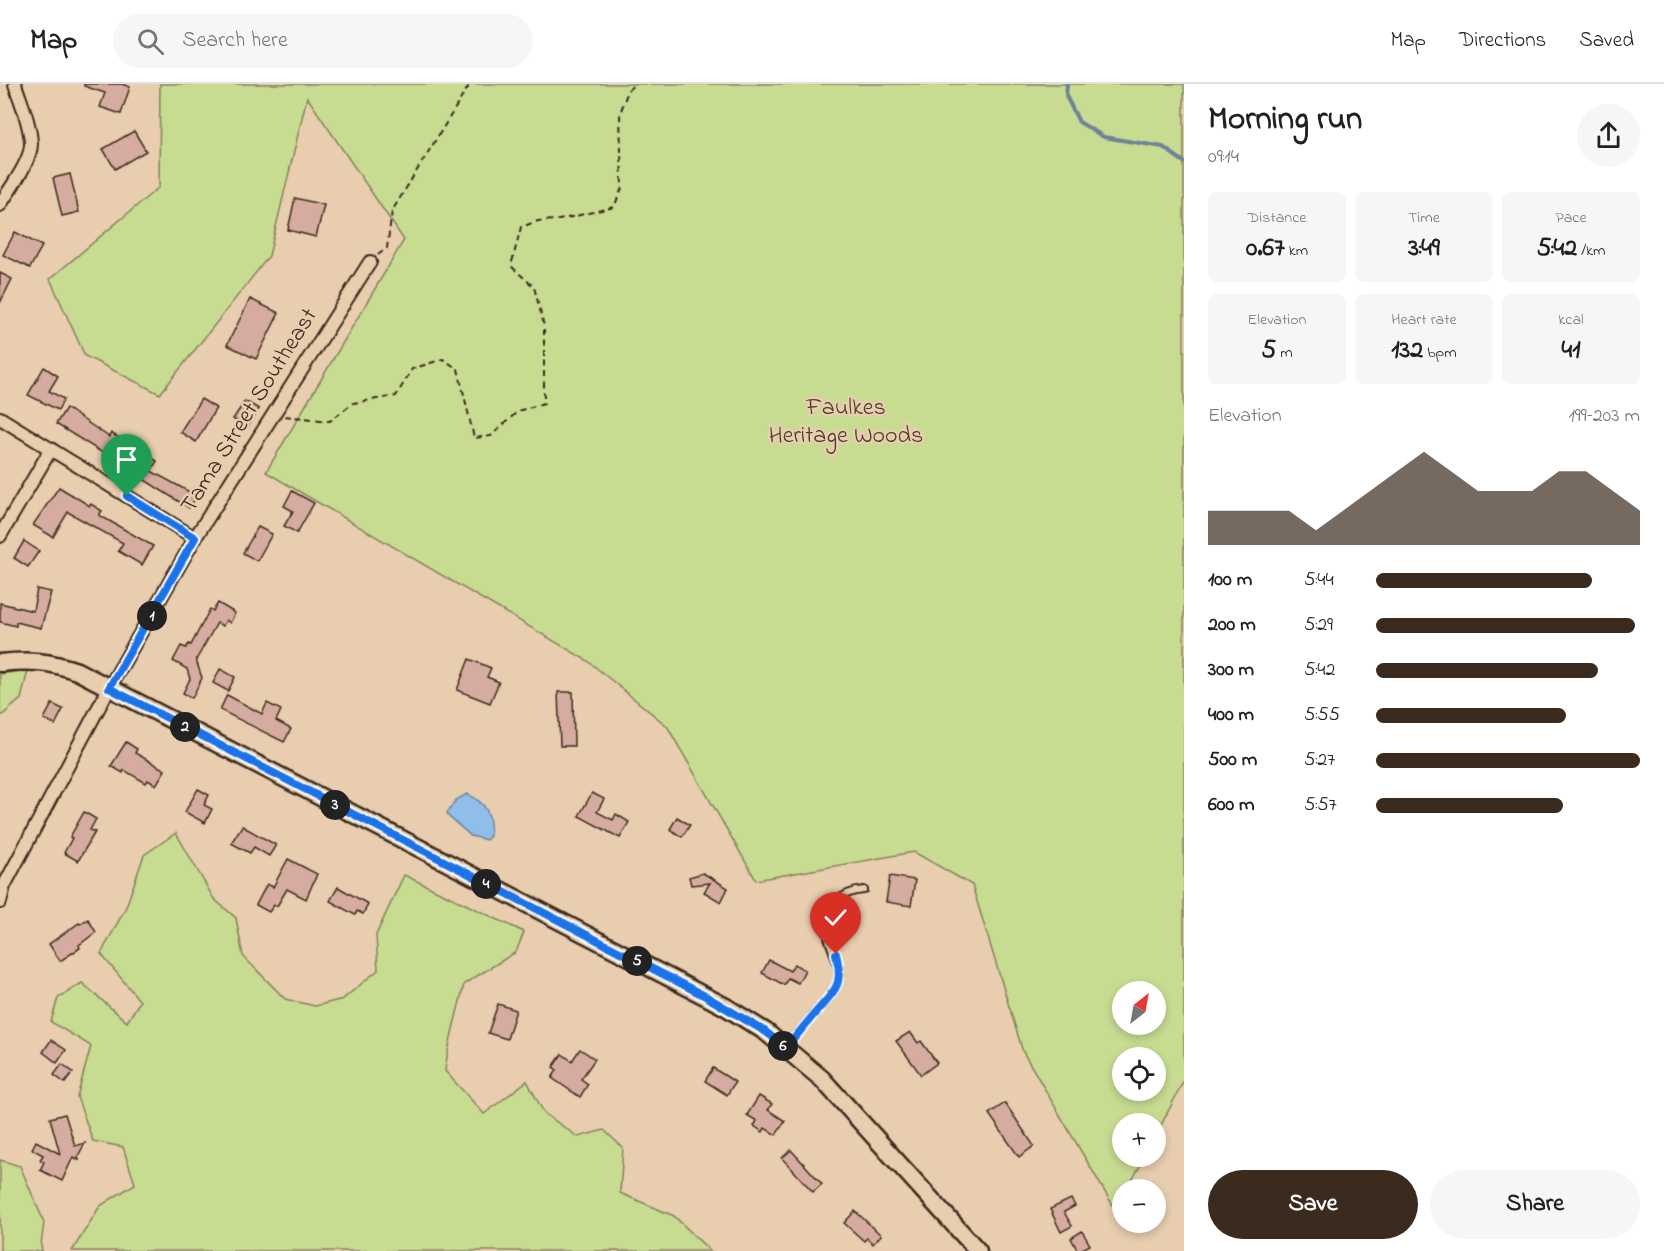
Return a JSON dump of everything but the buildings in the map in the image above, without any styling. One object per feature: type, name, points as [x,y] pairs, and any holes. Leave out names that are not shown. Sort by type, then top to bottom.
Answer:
[{"type":"main road","points":[[0,663],[49,662],[77,671],[707,997],[766,1032],[822,1079],[978,1251]]},
{"type":"street","points":[[0,205],[24,165],[31,145],[28,124],[15,84]]},
{"type":"street","name":"Tama Street Southeast","points":[[0,902],[9,876],[109,688],[195,538],[370,262]]},
{"type":"street","points":[[0,418],[195,538]]},
{"type":"street","points":[[0,536],[51,449]]},
{"type":"lane","points":[[786,1048],[828,1001],[836,987],[839,968],[825,929],[826,916],[831,905],[852,891],[864,890]]},
{"type":"path","points":[[370,262],[387,248],[392,211],[470,84]]},
{"type":"path","points":[[273,414],[330,421],[353,403],[396,396],[412,369],[443,359],[458,369],[474,438],[491,436],[518,411],[544,403],[544,326],[534,287],[511,266],[521,227],[538,221],[559,220],[614,207],[622,188],[620,114],[628,90],[635,84]]},
{"type":"green space","name":"Faulkes Heritage Woods","points":[[160,84],[1184,84],[1184,1080],[1166,1115],[1166,1113],[1112,1113],[1112,1167],[1139,1167],[1133,1179],[1112,1179],[1112,1204],[1023,1052],[972,885],[914,852],[756,880],[667,726],[588,661],[266,472],[404,240],[307,97],[269,256],[160,394],[85,356],[50,279],[159,187]]},
{"type":"green space","points":[[28,670],[21,699],[0,717],[0,674]]},
{"type":"green space","points":[[176,833],[214,899],[236,918],[243,956],[285,999],[315,1006],[343,999],[378,970],[376,935],[404,875],[524,932],[516,952],[464,984],[445,1071],[484,1114],[527,1081],[544,1113],[578,1137],[604,1130],[623,1148],[620,1193],[674,1216],[710,1251],[72,1251],[100,1206],[135,1184],[123,1147],[93,1141],[77,1097],[91,1046],[51,1022],[58,998],[82,983],[127,1022],[140,1001],[101,954],[126,907],[144,855]]},
{"type":"green space","points":[[0,1160],[20,1166],[44,1222],[42,1251],[0,1251]]},
{"type":"water","points":[[467,794],[479,801],[487,810],[490,836],[486,840],[471,836],[447,813],[456,800]]},
{"type":"waterway","points":[[1067,84],[1066,96],[1079,122],[1104,137],[1163,147],[1184,162]]},
{"type":"route","points":[[127,496],[195,538],[109,688],[726,1007],[766,1032],[786,1048],[828,1001],[836,987],[839,979],[836,954]]}]
